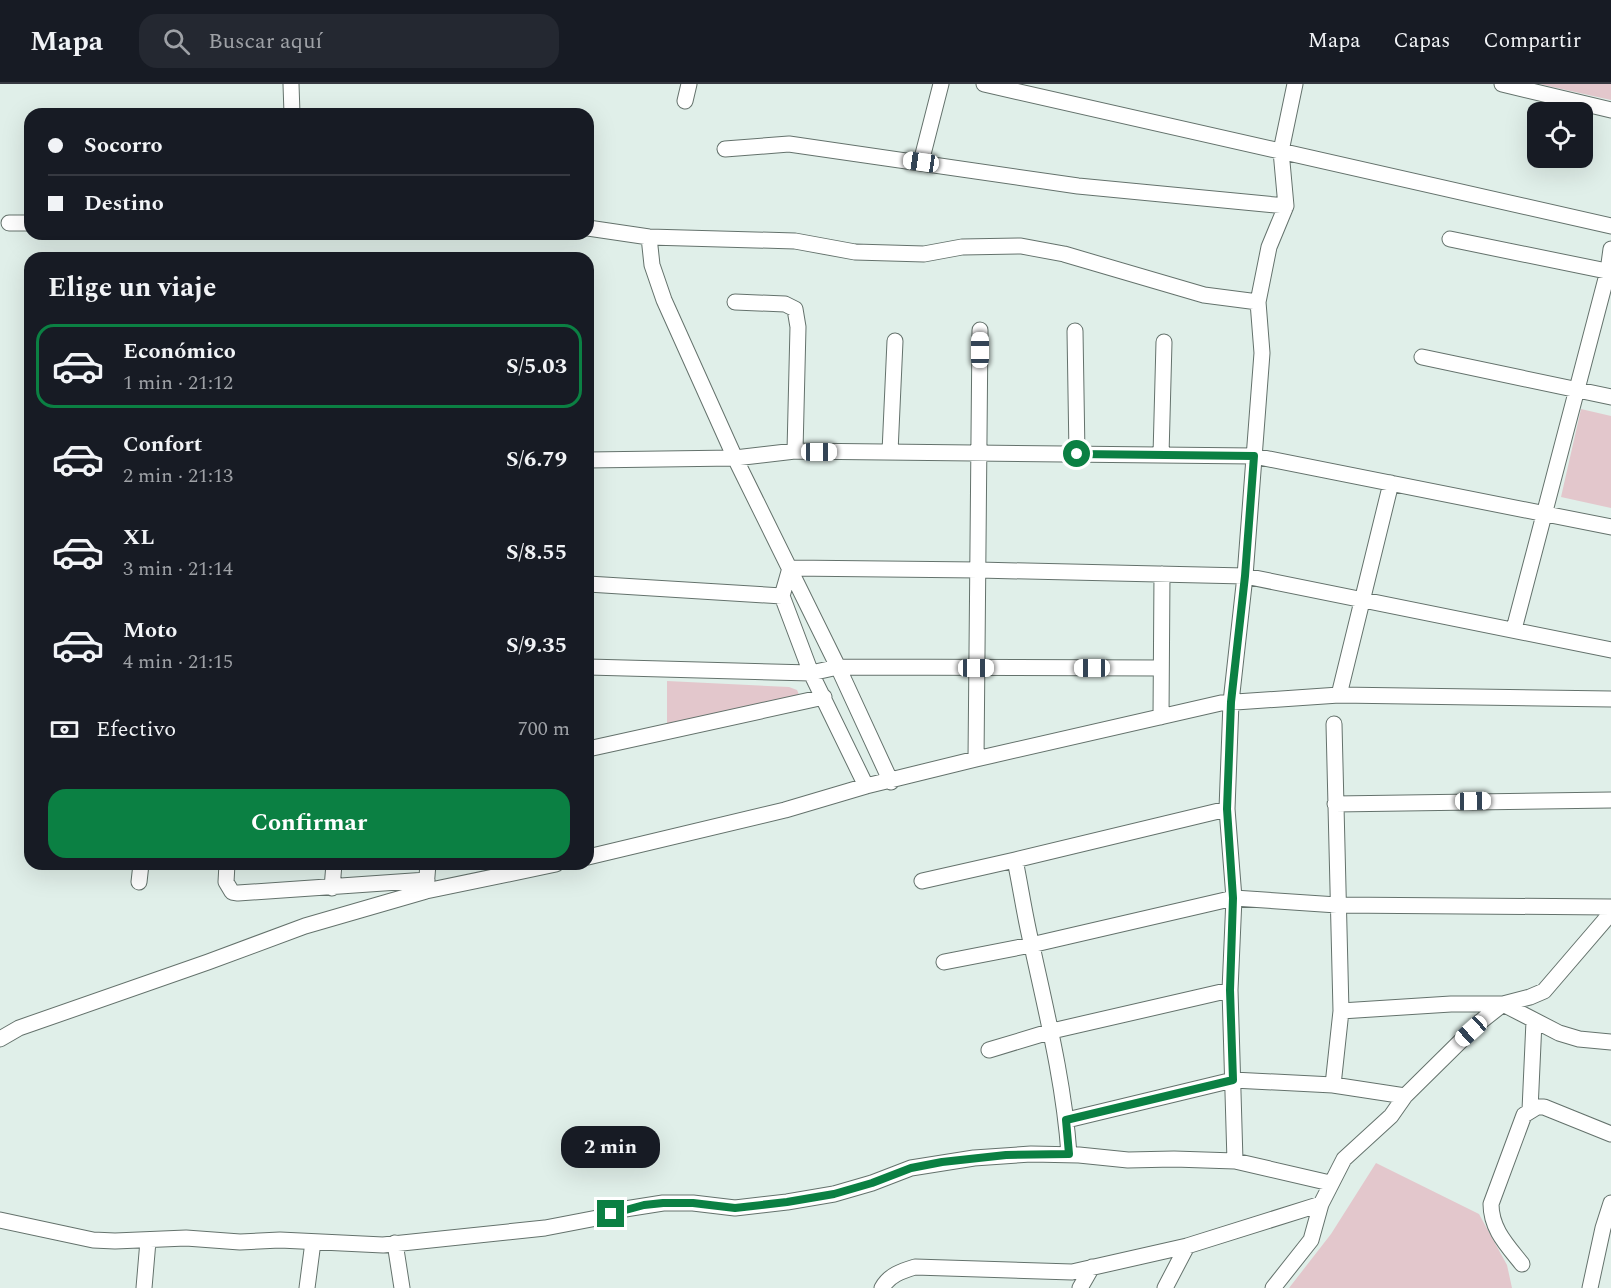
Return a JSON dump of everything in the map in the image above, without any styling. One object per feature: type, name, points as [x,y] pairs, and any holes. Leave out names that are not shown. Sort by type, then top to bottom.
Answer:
[{"type":"street","points":[[291,84],[292,108]]},
{"type":"street","points":[[685,101],[689,84]]},
{"type":"street","points":[[921,162],[941,84]]},
{"type":"street","points":[[984,84],[1611,226]]},
{"type":"street","points":[[1235,1161],[1230,990],[1233,898],[1227,809],[1231,702],[1245,576],[1262,353],[1258,302],[1269,247],[1286,206],[1281,151],[1295,84]]},
{"type":"street","points":[[1502,84],[1611,110]]},
{"type":"street","points":[[725,149],[789,144],[1078,186],[1286,206]]},
{"type":"street","points":[[9,224],[24,223]]},
{"type":"street","points":[[594,229],[649,237],[795,241],[855,252],[924,254],[962,247],[1020,246],[1064,254],[1204,295],[1258,302]]},
{"type":"street","points":[[649,237],[652,265],[664,300],[735,458],[838,667],[891,782]]},
{"type":"street","points":[[1450,239],[1610,272]]},
{"type":"street","points":[[1514,629],[1610,272],[1611,249]]},
{"type":"street","points":[[735,302],[785,304],[795,309],[798,327],[795,451]]},
{"type":"street","points":[[976,759],[980,330]]},
{"type":"street","points":[[1075,331],[1077,454]]},
{"type":"street","points":[[890,452],[895,340]]},
{"type":"street","points":[[1161,455],[1164,342]]},
{"type":"street","points":[[1422,357],[1611,397]]},
{"type":"street","points":[[594,460],[735,458],[795,451],[1254,456],[1611,527]]},
{"type":"street","points":[[1339,695],[1391,483]]},
{"type":"street","points":[[790,568],[1245,576],[1611,650]]},
{"type":"street","points":[[790,568],[782,596],[811,673],[866,786]]},
{"type":"street","points":[[1161,717],[1162,574]]},
{"type":"street","points":[[594,584],[782,596]]},
{"type":"street","points":[[594,667],[811,673],[838,667],[1161,668]]},
{"type":"street","points":[[594,856],[785,810],[866,786],[891,782],[976,759],[1231,702],[1339,695],[1611,699]]},
{"type":"street","points":[[594,748],[824,697]]},
{"type":"street","points":[[1333,1085],[1341,1011],[1334,724]]},
{"type":"street","points":[[1335,804],[1611,800]]},
{"type":"street","points":[[922,881],[1227,809]]},
{"type":"street","points":[[1015,860],[1031,945],[1052,1031],[1069,1154]]},
{"type":"street","points":[[140,882],[141,870]]},
{"type":"street","points":[[227,870],[226,882],[232,892],[238,893],[426,886],[521,870]]},
{"type":"street","points":[[332,888],[334,870]]},
{"type":"street","points":[[426,886],[427,870]]},
{"type":"street","points":[[0,1039],[19,1028],[304,926],[426,886]]},
{"type":"street","points":[[944,962],[1031,945],[1233,898],[1337,905],[1611,908]]},
{"type":"street","points":[[1341,1011],[1451,1004],[1503,1004],[1530,998],[1544,991],[1611,913]]},
{"type":"street","points":[[989,1050],[1052,1031],[1230,990]]},
{"type":"street","points":[[1503,1004],[1559,1033],[1579,1039],[1611,1042]]},
{"type":"street","points":[[1273,1288],[1311,1240],[1321,1204],[1344,1159],[1390,1116],[1405,1096],[1461,1040],[1503,1004]]},
{"type":"street","points":[[1530,1110],[1534,1021]]},
{"type":"street","points":[[1066,1120],[1233,1080],[1333,1085],[1405,1096]]},
{"type":"street","points":[[1522,1264],[1497,1232],[1491,1217],[1491,1204],[1524,1115],[1537,1107],[1544,1107],[1611,1134]]},
{"type":"street","points":[[0,1220],[93,1240],[148,1241],[186,1238],[240,1242],[280,1240],[395,1244],[545,1228],[634,1207],[663,1203],[693,1203],[735,1208],[787,1202],[834,1194],[911,1168],[1006,1155],[1069,1154],[1128,1160],[1235,1161],[1330,1183]]},
{"type":"street","points":[[1590,1288],[1611,1203]]},
{"type":"street","points":[[882,1288],[885,1281],[900,1271],[915,1267],[1072,1272],[1187,1246],[1321,1204]]},
{"type":"street","points":[[144,1288],[148,1241]]},
{"type":"street","points":[[307,1288],[313,1242]]},
{"type":"street","points":[[395,1244],[402,1288]]},
{"type":"street","points":[[1165,1288],[1187,1246]]},
{"type":"street","points":[[1080,1288],[1092,1268]]},
{"type":"shaded area","points":[[1539,84],[1611,84],[1611,100]]},
{"type":"shaded area","points":[[1581,409],[1611,416],[1611,508],[1561,497]]},
{"type":"shaded area","points":[[667,681],[789,687],[797,690],[801,699],[667,736]]},
{"type":"shaded area","points":[[1376,1163],[1479,1214],[1507,1265],[1512,1288],[1289,1288],[1331,1234]]},
{"type":"route","points":[[611,1214],[625,1209],[663,1203],[693,1203],[735,1208],[787,1202],[834,1194],[911,1168],[942,1162],[1006,1155],[1069,1154],[1066,1120],[1233,1080],[1230,990],[1233,898],[1227,809],[1231,702],[1245,576],[1254,456],[1077,454]]}]
